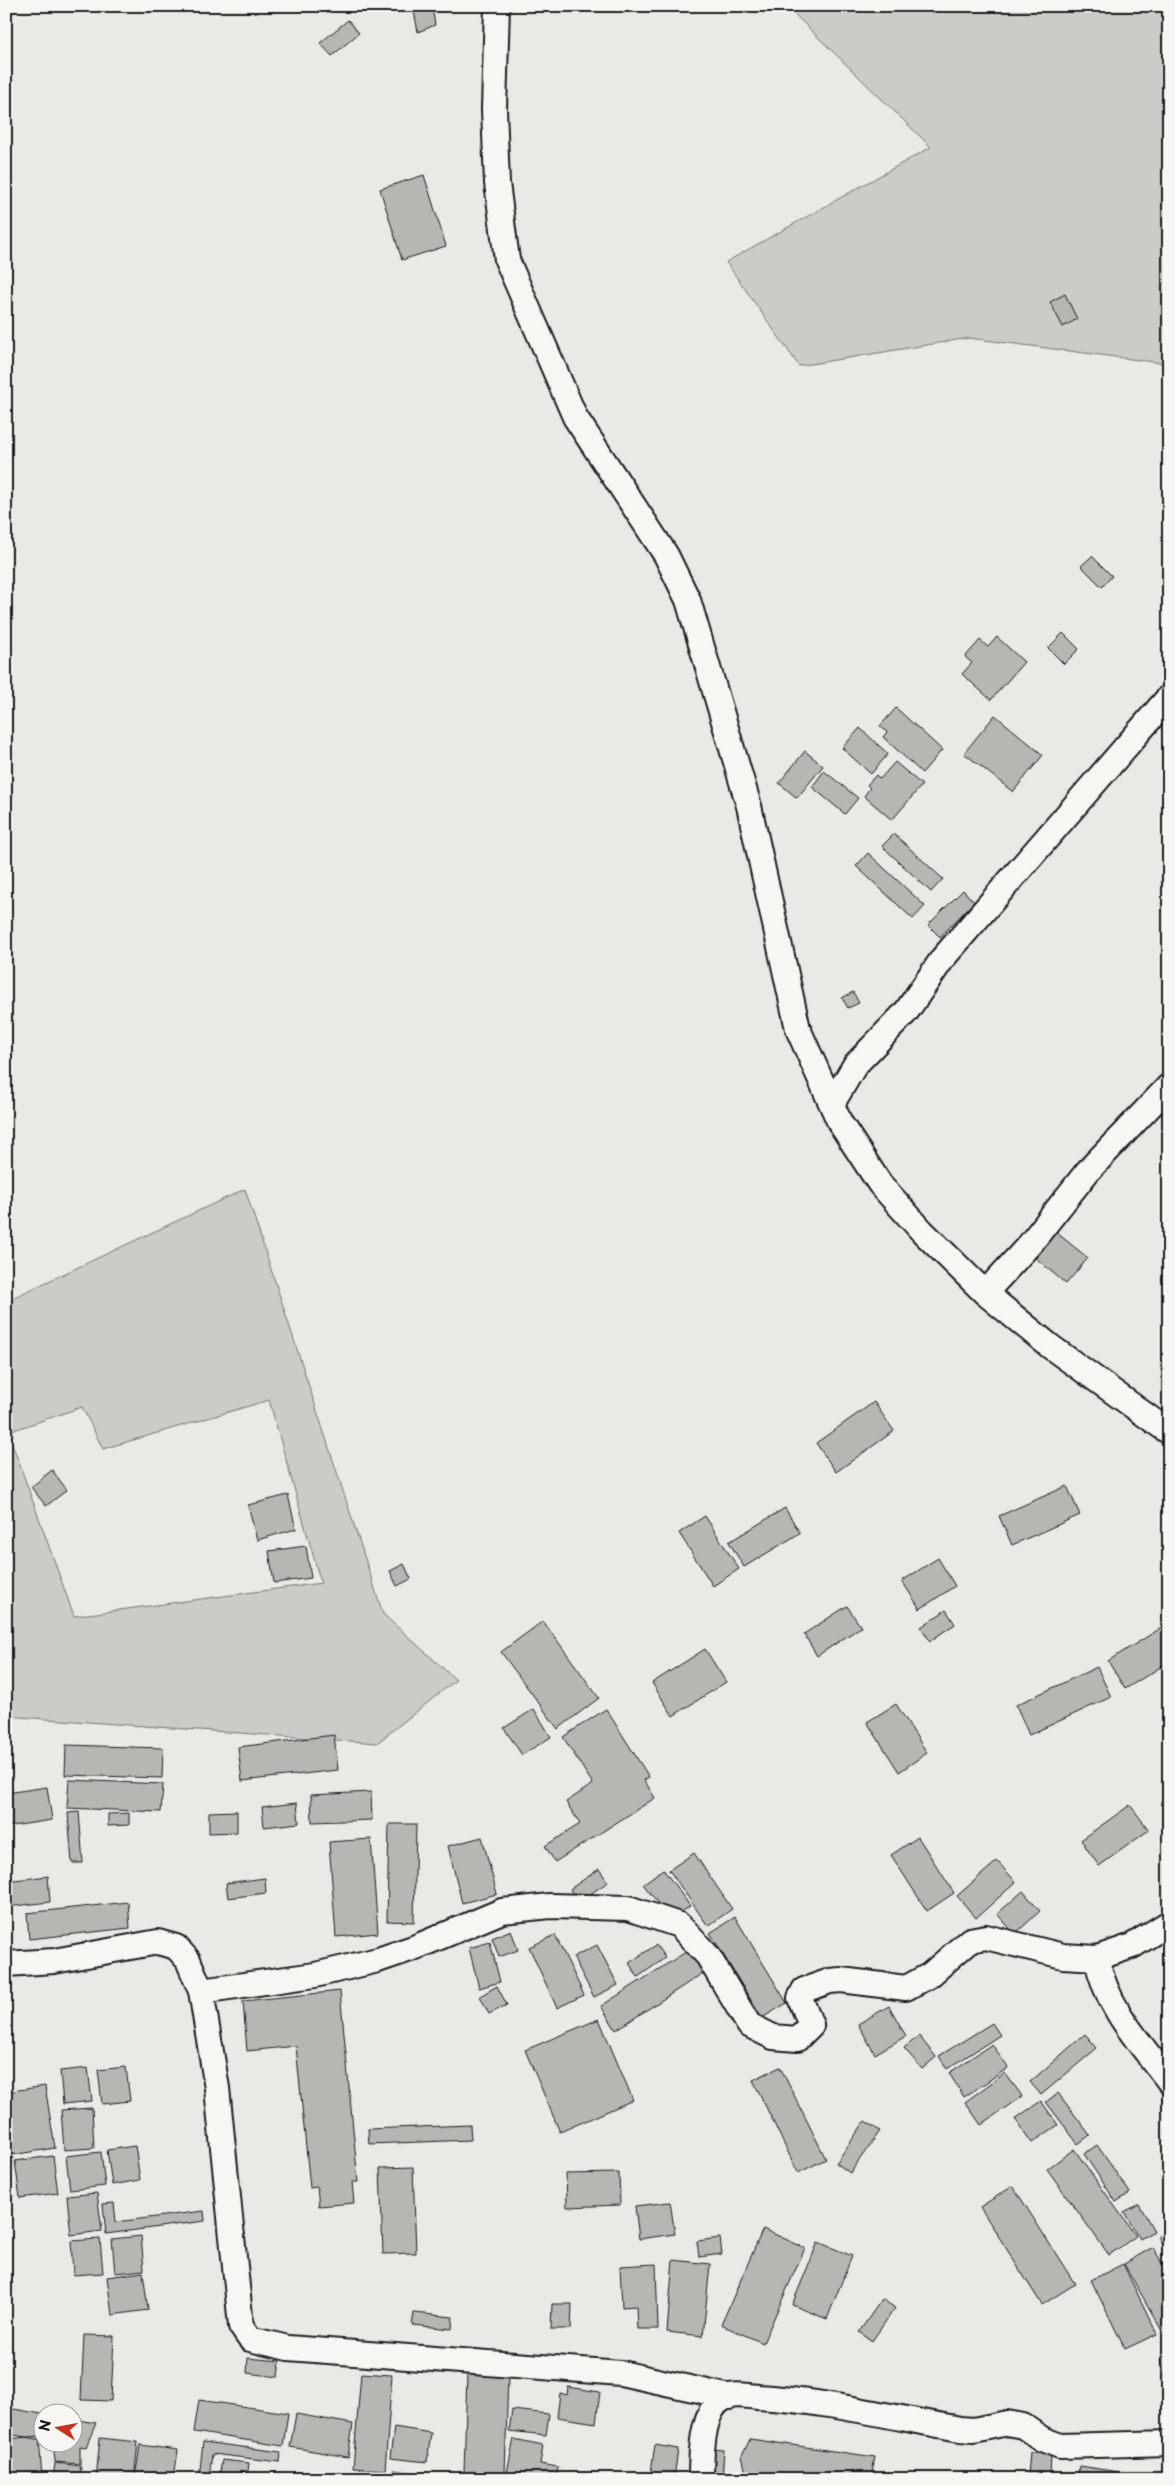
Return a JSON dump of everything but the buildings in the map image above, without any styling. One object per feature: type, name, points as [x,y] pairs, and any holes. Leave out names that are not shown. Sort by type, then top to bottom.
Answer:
[{"type":"street","points":[[497,6],[494,109],[497,183],[508,260],[575,417],[666,554],[688,600],[750,806],[798,1029],[840,1123],[880,1184],[922,1231],[985,1293],[1051,1347],[1169,1432]]},
{"type":"street","points":[[832,1104],[855,1065],[906,1012],[943,958],[1169,697]]},
{"type":"street","points":[[985,1293],[1030,1244],[1087,1172],[1164,1100]]},
{"type":"street","points":[[201,1990],[315,1975],[352,1967],[416,1947],[502,1911],[550,1906],[628,1908],[679,1925],[708,1956],[749,2025],[773,2037],[796,2038],[810,2025],[800,1998],[804,1990],[830,1981],[841,1980],[906,1988],[930,1976],[970,1940],[986,1937],[1063,1956],[1097,1958],[1132,1946],[1169,1923]]},
{"type":"street","points":[[6,1964],[54,1961],[158,1942],[176,1947],[188,1960],[201,1990],[216,2088],[242,2326],[250,2339],[288,2348],[621,2373],[730,2396],[799,2400],[960,2429],[974,2430],[1015,2423],[1060,2446],[1169,2443]]},
{"type":"street","points":[[1097,1958],[1100,1978],[1108,1997],[1169,2081]]},
{"type":"street","points":[[701,2479],[701,2446],[707,2421],[717,2404],[724,2397],[730,2396]]},
{"type":"shaded area","points":[[786,6],[1169,6],[1169,364],[969,338],[799,366],[726,262],[931,147]]},
{"type":"shaded area","points":[[245,1189],[383,1614],[456,1680],[377,1743],[6,1716],[6,1301]],"holes":[[[269,1400],[321,1583],[74,1616],[8,1432],[82,1407],[103,1449]]]}]
